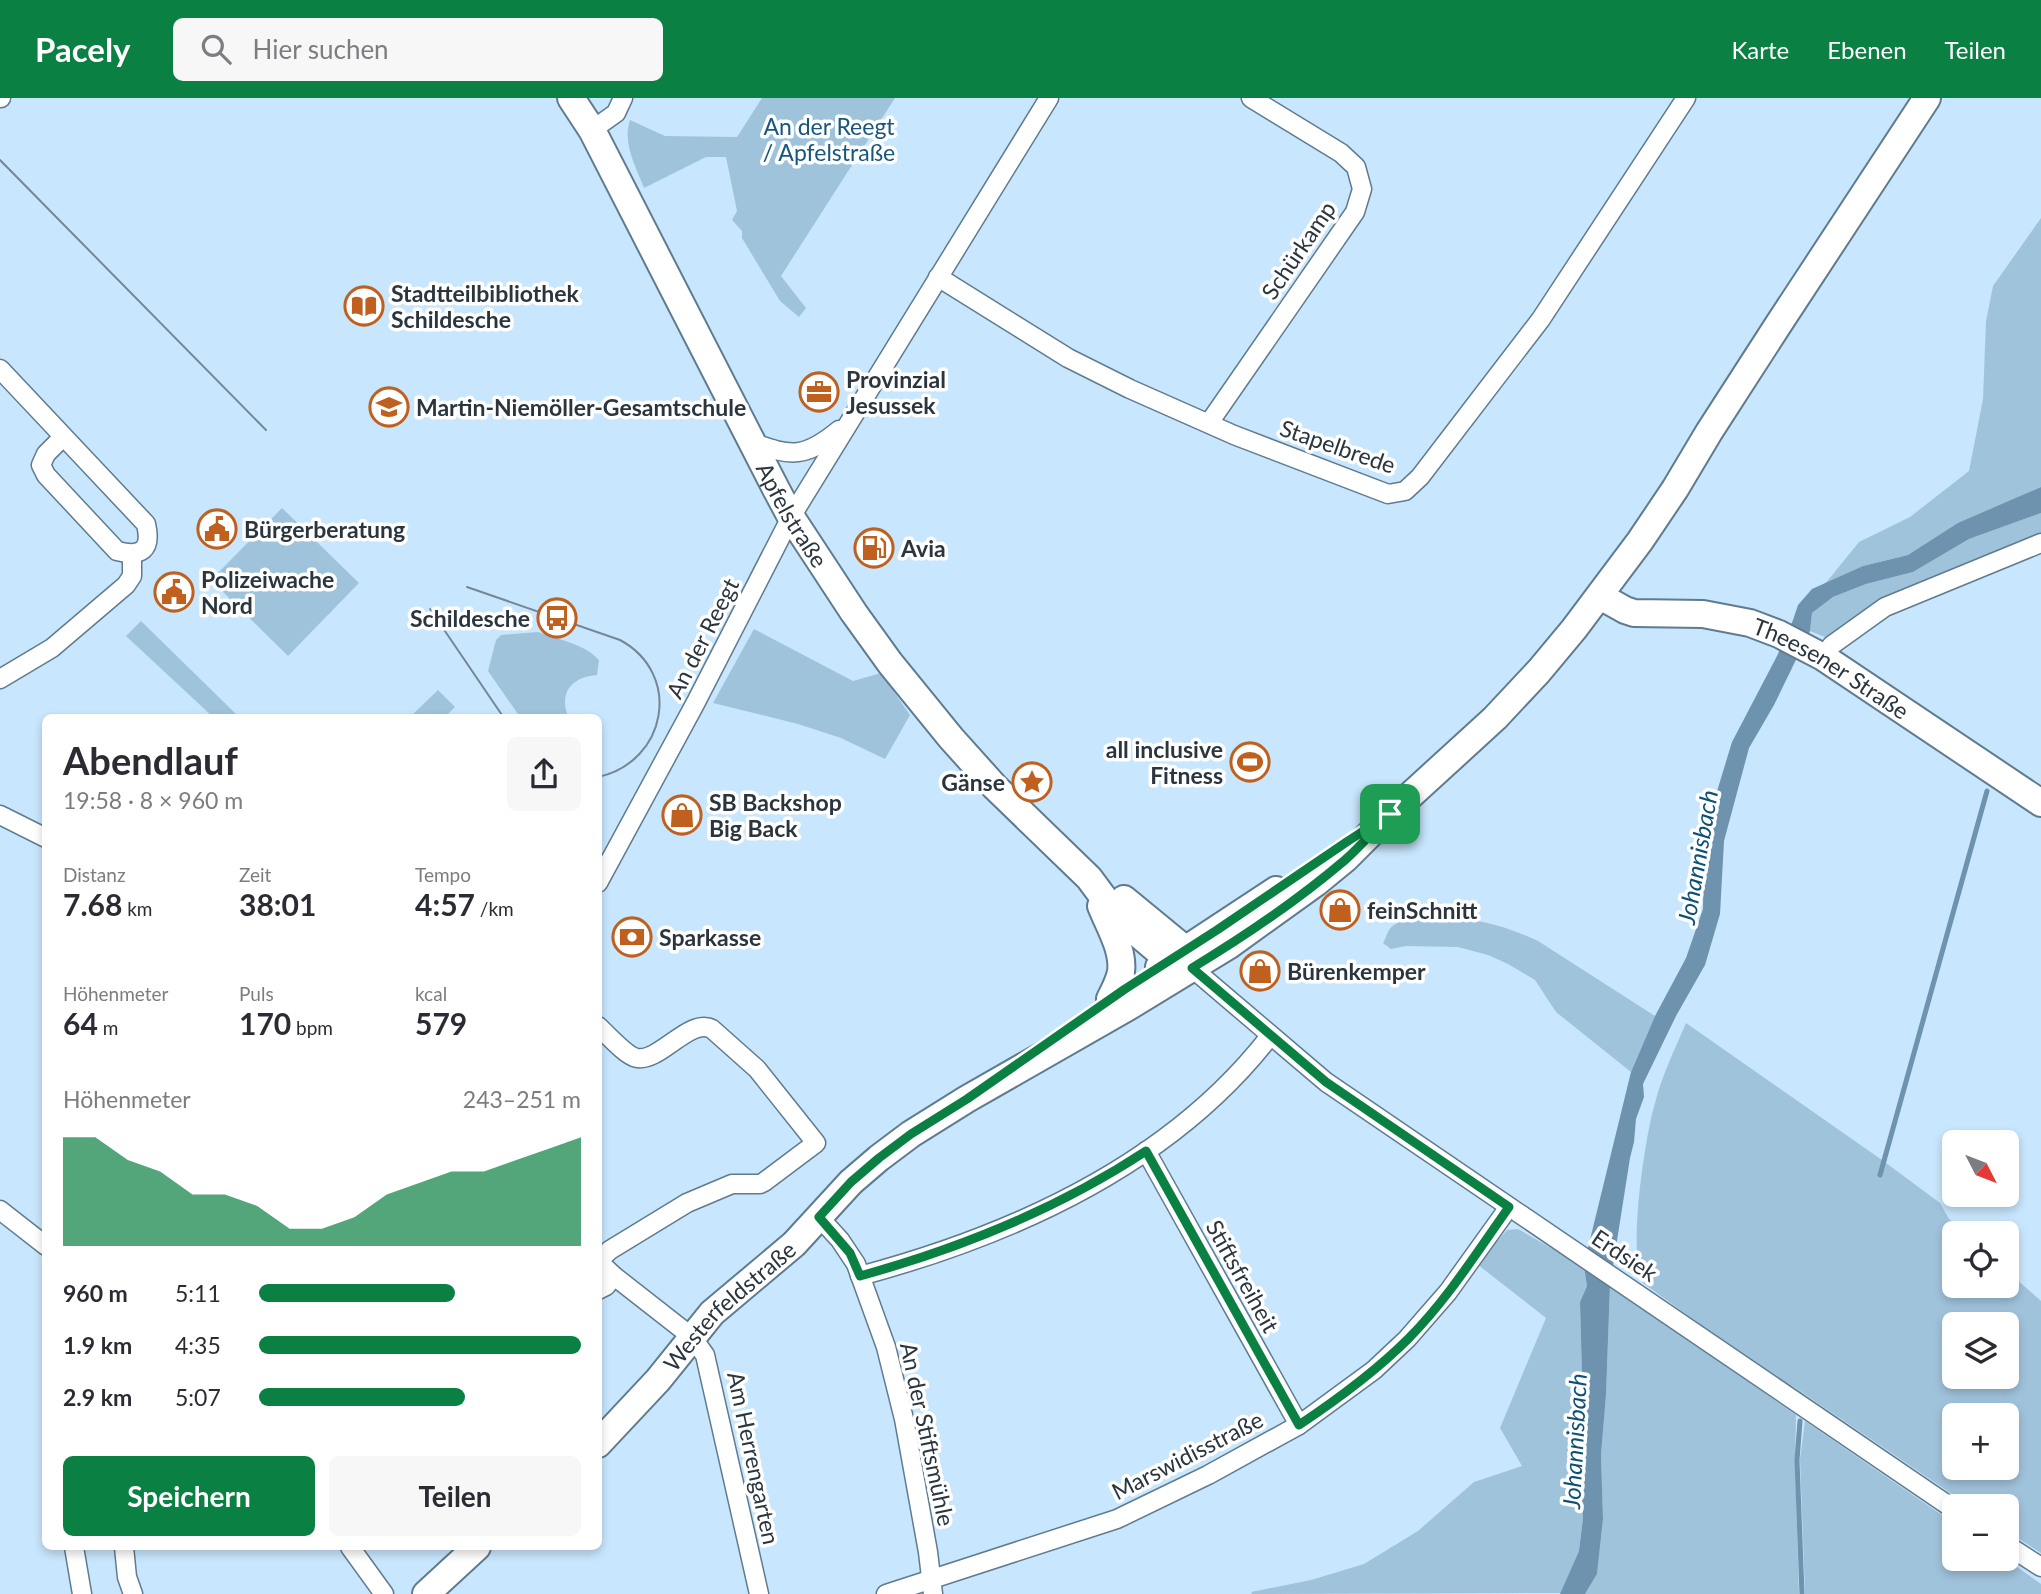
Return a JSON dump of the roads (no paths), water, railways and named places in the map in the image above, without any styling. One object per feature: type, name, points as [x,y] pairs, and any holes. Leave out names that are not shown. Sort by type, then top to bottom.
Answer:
[{"type":"main road","name":"Apfelstraße","points":[[572,98],[592,130],[791,517],[854,613],[936,720],[995,787],[1089,878],[1118,917],[1182,959]]},
{"type":"main road","name":"Westerfeldstraße","points":[[967,1099],[1110,999],[1182,959],[1228,946],[1317,882],[1351,854],[1390,814],[1495,718],[1539,671],[1600,596],[1657,516],[1729,400],[1927,98]]},
{"type":"main road","name":"Theesener Straße","points":[[1600,596],[1634,613],[1703,614],[1750,623],[1779,634],[1823,657],[2041,803]]},
{"type":"main road","points":[[1089,878],[1121,959],[1121,973],[1110,999]]},
{"type":"main road","name":"Westerfeldstraße","points":[[602,1440],[658,1380],[712,1313],[794,1244],[851,1182],[879,1158],[911,1134],[967,1099],[1128,1007],[1182,959]]},
{"type":"main road","points":[[426,1594],[474,1550]]},
{"type":"street","points":[[592,130],[616,113],[623,98]]},
{"type":"street","name":"An der Reegt","points":[[602,876],[688,717],[791,517],[1049,98]]},
{"type":"street","name":"Schürkamp","points":[[1209,423],[1355,212],[1362,189],[1356,167],[1341,153],[1251,98]]},
{"type":"street","name":"Stapelbrede","points":[[938,276],[1068,358],[1130,389],[1234,435],[1388,494],[1405,491],[1420,477],[1541,319],[1686,98]]},
{"type":"street","points":[[0,369],[146,524],[149,536],[146,547],[139,554],[117,551],[46,475],[41,465],[46,454],[64,437]]},
{"type":"street","name":"An der Reegt","points":[[751,442],[794,453],[806,451],[818,446],[852,418]]},
{"type":"street","points":[[1823,657],[1832,645],[1885,607],[2041,543]]},
{"type":"street","points":[[0,679],[52,648],[126,585],[132,576],[131,555]]},
{"type":"street","points":[[0,815],[42,836]]},
{"type":"street","points":[[860,1276],[923,1257],[1044,1210],[1101,1180],[1146,1151],[1218,1094],[1270,1036],[1182,959]]},
{"type":"street","points":[[602,1030],[630,1055],[640,1058],[698,1027],[707,1026],[757,1069],[816,1143],[764,1182],[726,1185],[687,1203],[602,1257]]},
{"type":"street","name":"Erdsiek","points":[[1270,1036],[1326,1082],[1942,1501]]},
{"type":"street","name":"Stiftsfreiheit","points":[[1146,1151],[1299,1425]]},
{"type":"street","name":"Marswidisstraße","points":[[886,1594],[932,1587],[1117,1519],[1208,1475],[1299,1425],[1374,1370],[1407,1339],[1441,1300],[1509,1207]]},
{"type":"street","points":[[0,1210],[42,1243]]},
{"type":"street","name":"An der Stiftsmühle","points":[[819,1217],[850,1253],[886,1347],[899,1394],[932,1587]]},
{"type":"street","name":"Am Herrengarten","points":[[602,1265],[691,1337],[708,1361],[759,1594]]},
{"type":"street","points":[[602,1288],[614,1276]]},
{"type":"street","points":[[75,1550],[82,1594]]},
{"type":"street","points":[[124,1550],[127,1577],[134,1594]]},
{"type":"street","points":[[352,1550],[384,1594]]},
{"type":"street","points":[[2019,1553],[2041,1567]]},
{"type":"waterway","points":[[1880,1175],[1987,791]]},
{"type":"waterway","points":[[1800,1421],[1797,1460],[1802,1594]]},
{"type":"tram line","points":[[0,160],[266,430]]},
{"type":"tram line","points":[[467,587],[620,640],[640,655],[653,674],[659,694],[658,716],[652,736],[639,754],[621,768],[602,775]]},
{"type":"tram line","points":[[430,609],[501,714]]},
{"type":"place","name":"Stadtteilbibliothek Schildesche","points":[[364,306]]},
{"type":"place","name":"Provinzial Jesussek","points":[[819,392]]},
{"type":"place","name":"Martin-Niemöller-Gesamtschule","points":[[389,407]]},
{"type":"place","name":"Bürgerberatung","points":[[217,529]]},
{"type":"place","name":"Avia","points":[[874,548]]},
{"type":"place","name":"Polizeiwache Nord","points":[[174,592]]},
{"type":"place","name":"Schildesche","points":[[557,618]]},
{"type":"place","name":"all inclusive Fitness","points":[[1250,762]]},
{"type":"place","name":"Gänse","points":[[1032,782]]},
{"type":"place","name":"SB Backshop Big Back","points":[[682,815]]},
{"type":"place","name":"feinSchnitt","points":[[1340,910]]},
{"type":"place","name":"Sparkasse","points":[[632,937]]},
{"type":"place","name":"Bürenkemper","points":[[1260,971]]},
{"type":"park label","name":"An der Reegt / Apfelstraße","points":[[829,139]]},
{"type":"water label","name":"Johannisbach","points":[[1697,857]]},
{"type":"water label","name":"Johannisbach","points":[[1574,1441]]}]
